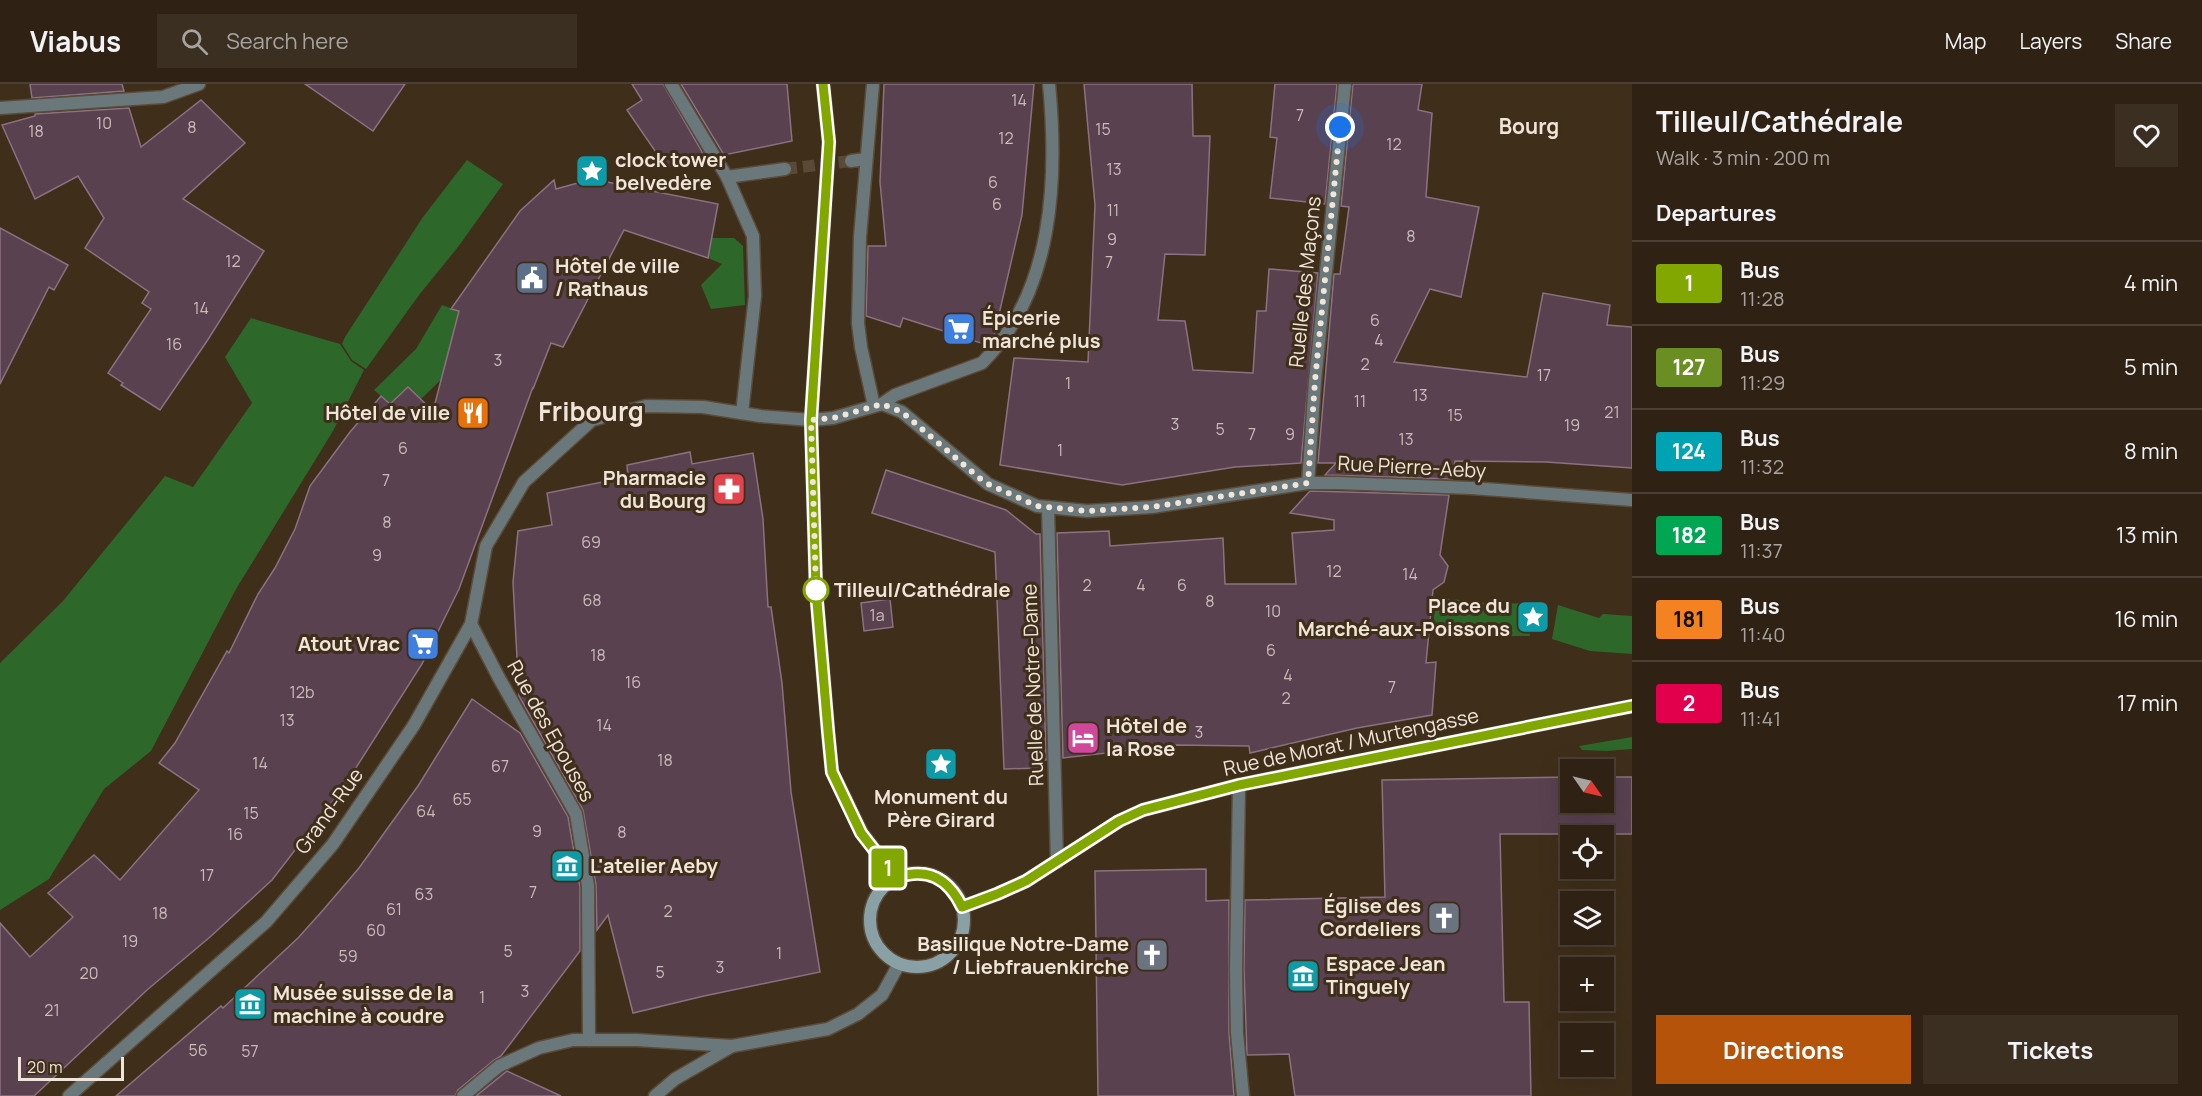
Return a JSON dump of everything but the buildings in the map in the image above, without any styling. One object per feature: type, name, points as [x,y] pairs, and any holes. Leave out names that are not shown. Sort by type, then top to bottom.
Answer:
[{"type":"main road","points":[[823,84],[829,142],[811,420],[816,590],[832,772],[861,833],[896,878]]},
{"type":"main road","name":"Rue de Morat / Murtengasse","points":[[962,907],[1007,890],[1057,862],[1119,821],[1143,810],[1239,785],[1632,706]]},
{"type":"main road","points":[[911,873],[927,874],[942,880],[955,892],[962,907],[964,915],[962,932],[955,948],[941,960],[924,967],[899,964],[886,956],[876,944],[870,930],[870,914],[874,900],[883,887],[896,878],[911,873]]},
{"type":"street","points":[[0,108],[162,97],[199,84]]},
{"type":"street","points":[[671,84],[727,177],[753,236],[755,296],[742,413]]},
{"type":"street","points":[[873,84],[860,237],[858,323],[861,347],[878,405]]},
{"type":"street","name":"Grand-Rue","points":[[69,1096],[266,922],[325,853],[414,725],[471,624],[486,546],[524,482],[592,420],[646,406],[703,407],[811,420],[833,418],[878,405],[895,395],[982,363],[993,352],[1016,316],[1033,279],[1045,238],[1052,197],[1049,84]]},
{"type":"street","name":"Ruelle des Maçons","points":[[1308,483],[1315,381],[1345,84]]},
{"type":"street","points":[[851,161],[866,159]]},
{"type":"street","points":[[727,177],[784,169]]},
{"type":"street","name":"Rue Pierre-Aeby","points":[[878,405],[902,412],[988,484],[1037,506],[1087,511],[1152,507],[1308,483],[1460,488],[1632,500]]},
{"type":"street","name":"Ruelle de Notre-Dame","points":[[1048,507],[1057,862]]},
{"type":"street","name":"Rue des Epouses","points":[[471,624],[576,814],[588,886],[589,1040]]},
{"type":"street","points":[[1239,785],[1236,969],[1237,1033],[1243,1096]]},
{"type":"street","points":[[463,1096],[499,1066],[539,1048],[573,1040],[637,1040],[732,1046],[828,1029],[858,1014],[882,994],[899,964]]},
{"type":"street","points":[[656,1096],[675,1078],[732,1046]]},
{"type":"green space","points":[[467,160],[503,184],[366,369],[352,360],[342,344],[345,337],[423,217]]},
{"type":"green space","points":[[712,238],[734,238],[743,246],[745,305],[711,309],[701,285],[722,264],[708,258]]},
{"type":"green space","points":[[442,305],[459,311],[447,374],[421,399],[408,387],[390,404],[374,390],[416,349]]},
{"type":"green space","points":[[251,318],[340,344],[351,361],[364,370],[333,431],[236,589],[151,751],[104,789],[49,879],[0,910],[0,663],[63,601],[165,476],[193,487],[252,403],[225,357]]},
{"type":"green space","points":[[1434,597],[1495,604],[1529,603],[1530,636],[1434,636]]},
{"type":"green space","points":[[1558,605],[1599,618],[1603,614],[1632,616],[1632,654],[1590,651],[1552,639]]},
{"type":"green space","points":[[1632,737],[1632,749],[1582,750],[1579,746]]},
{"type":"tunnel","points":[[785,169],[851,161]]},
{"type":"bus line","name":"1","points":[[823,84],[829,142],[811,420],[816,590],[828,731],[832,772],[850,811],[861,833],[896,878],[911,873],[927,874],[942,880],[955,892],[962,907],[1026,881],[1119,821],[1143,810],[1239,785],[1632,706]]},
{"type":"place","name":"clock tower belvedère","points":[[592,171]]},
{"type":"place","name":"Hôtel de ville / Rathaus","points":[[532,278]]},
{"type":"place","name":"Épicerie marché plus","points":[[959,329]]},
{"type":"place","name":"Hôtel de ville","points":[[473,413]]},
{"type":"place","name":"Pharmacie du Bourg","points":[[729,489]]},
{"type":"place","name":"Tilleul/Cathédrale","points":[[816,590]]},
{"type":"place","name":"Place du Marché-aux-Poissons","points":[[1533,617]]},
{"type":"place","name":"Atout Vrac","points":[[423,644]]},
{"type":"place","name":"Hôtel de la Rose","points":[[1083,738]]},
{"type":"place","name":"Monument du Père Girard","points":[[941,764]]},
{"type":"place","name":"L'atelier Aeby","points":[[567,866]]},
{"type":"place","name":"Église des Cordeliers","points":[[1444,918]]},
{"type":"place","name":"Basilique Notre-Dame / Liebfrauenkirche","points":[[1152,955]]},
{"type":"place","name":"Espace Jean Tinguely","points":[[1303,976]]},
{"type":"place","name":"Musée suisse de la machine à coudre","points":[[250,1004]]},
{"type":"district","name":"Bourg","points":[[1529,127]]},
{"type":"district","name":"Fribourg","points":[[591,412]]},
{"type":"route","points":[[816,590],[811,420],[833,418],[882,404],[902,412],[988,484],[1037,506],[1087,511],[1152,507],[1308,483],[1315,381],[1340,127]]}]
